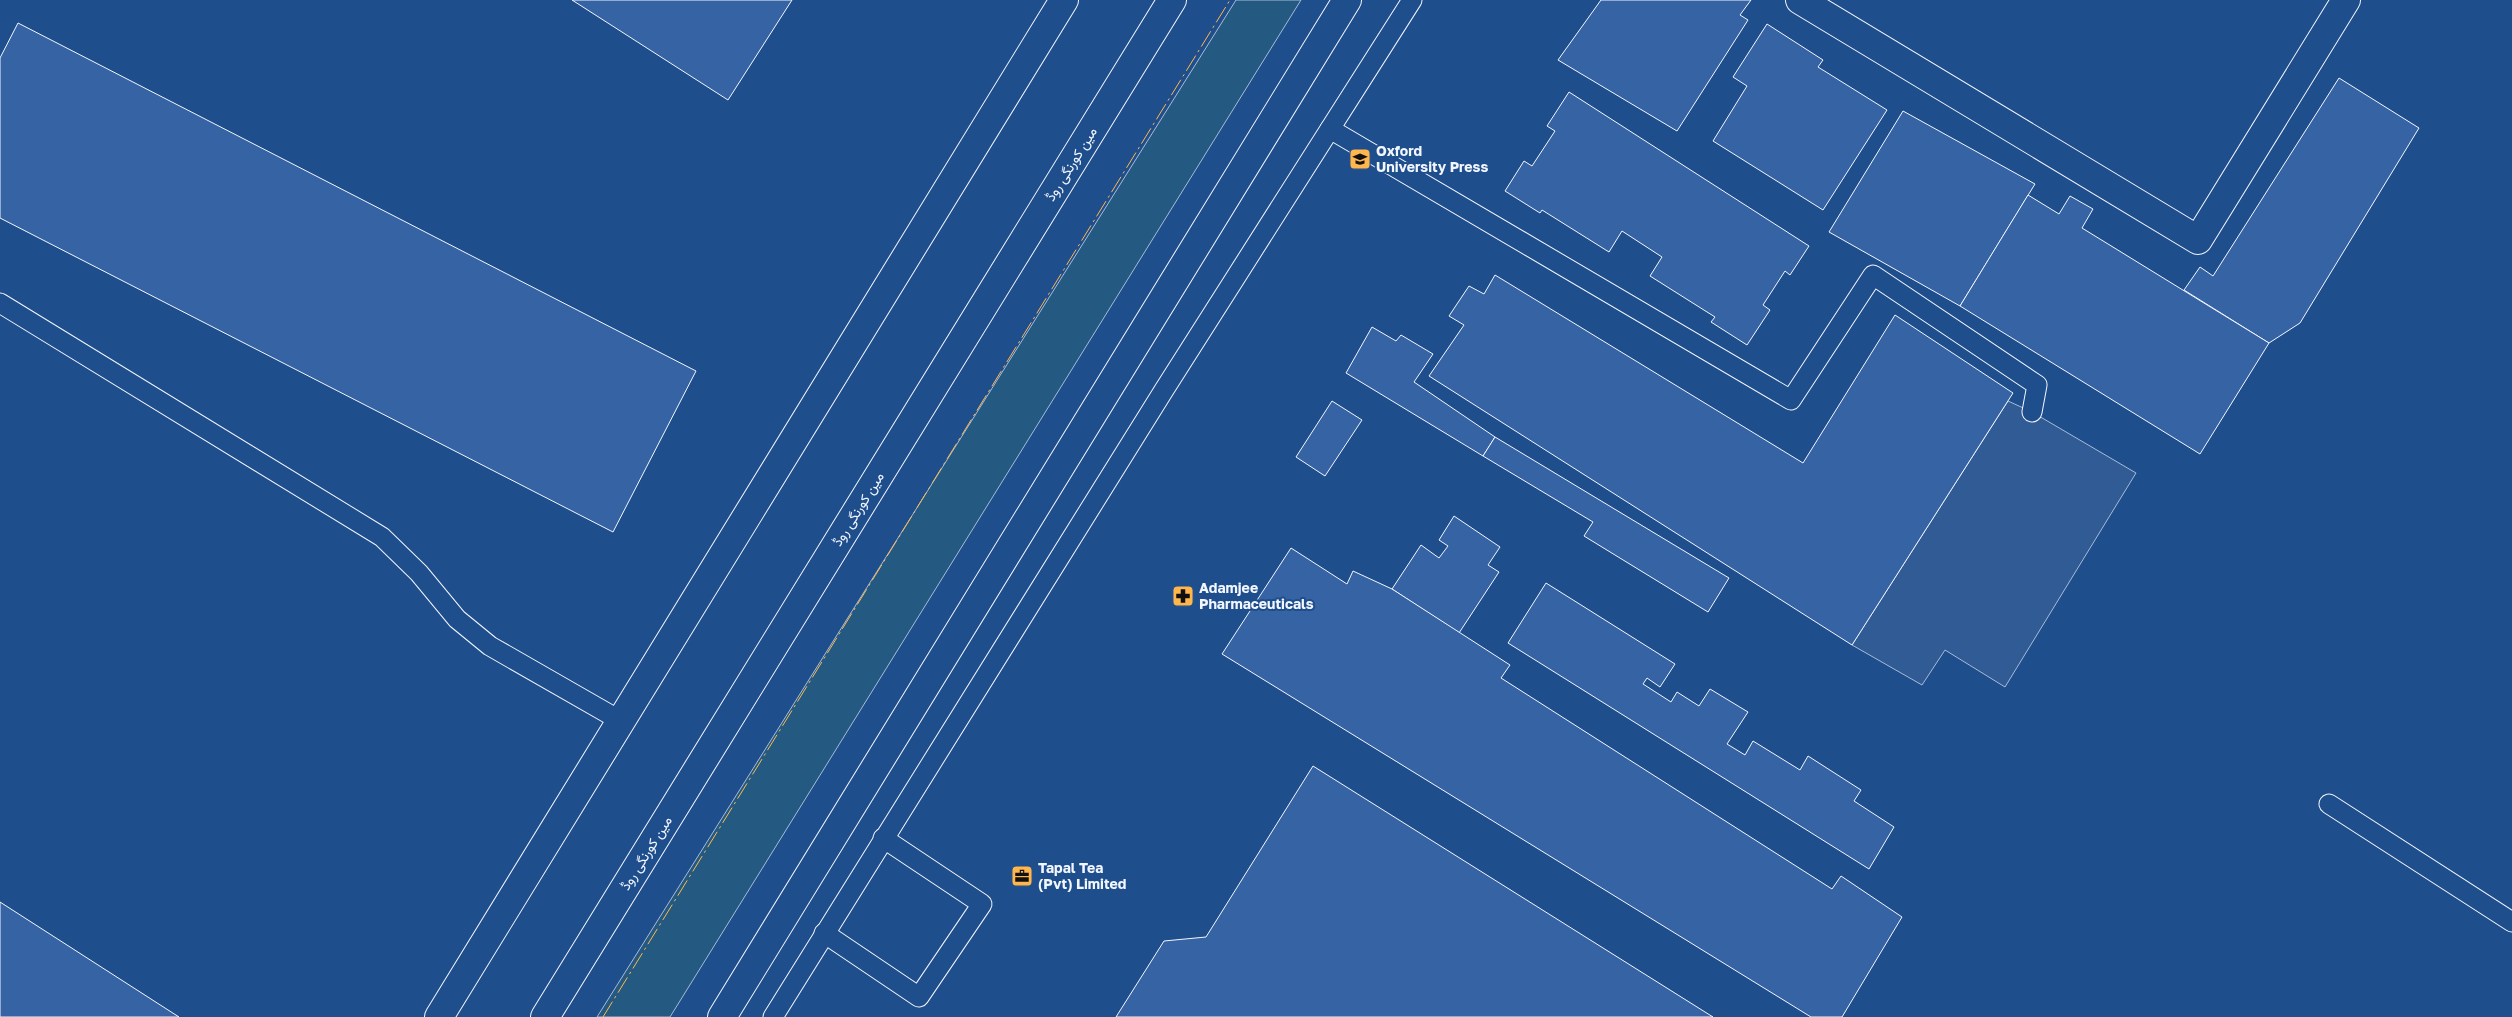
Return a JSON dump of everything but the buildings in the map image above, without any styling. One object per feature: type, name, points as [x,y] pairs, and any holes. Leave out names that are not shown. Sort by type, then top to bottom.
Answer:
[{"type":"main road","points":[[439,1017],[1064,0]]},
{"type":"main road","name":"مین کورنگی روڈ","points":[[545,1017],[1172,0]]},
{"type":"main road","points":[[722,1017],[1347,0]]},
{"type":"main road","points":[[1800,0],[2198,240],[2346,0]]},
{"type":"lane","points":[[773,1017],[883,838],[1412,0]]},
{"type":"lane","points":[[1330,129],[1791,400],[1873,275],[2037,385],[2032,412]]},
{"type":"lane","points":[[0,303],[382,537],[420,574],[457,619],[490,646],[621,722]]},
{"type":"lane","points":[[2329,804],[2512,922]]},
{"type":"lane","points":[[824,933],[919,997],[982,904],[883,838]]},
{"type":"shaded area","points":[[1236,0],[1301,0],[670,1017],[597,1017]]},
{"type":"shaded area","points":[[2008,401],[2032,412],[2136,473],[2005,687],[1945,650],[1922,685],[1852,645]]},
{"type":"power","points":[[603,1017],[1230,0]]},
{"type":"place","name":"Oxford University Press","points":[[1360,159]]},
{"type":"place","name":"Adamjee Pharmaceuticals","points":[[1183,596]]},
{"type":"place","name":"Tapal Tea (Pvt) Limited","points":[[1022,876]]}]
